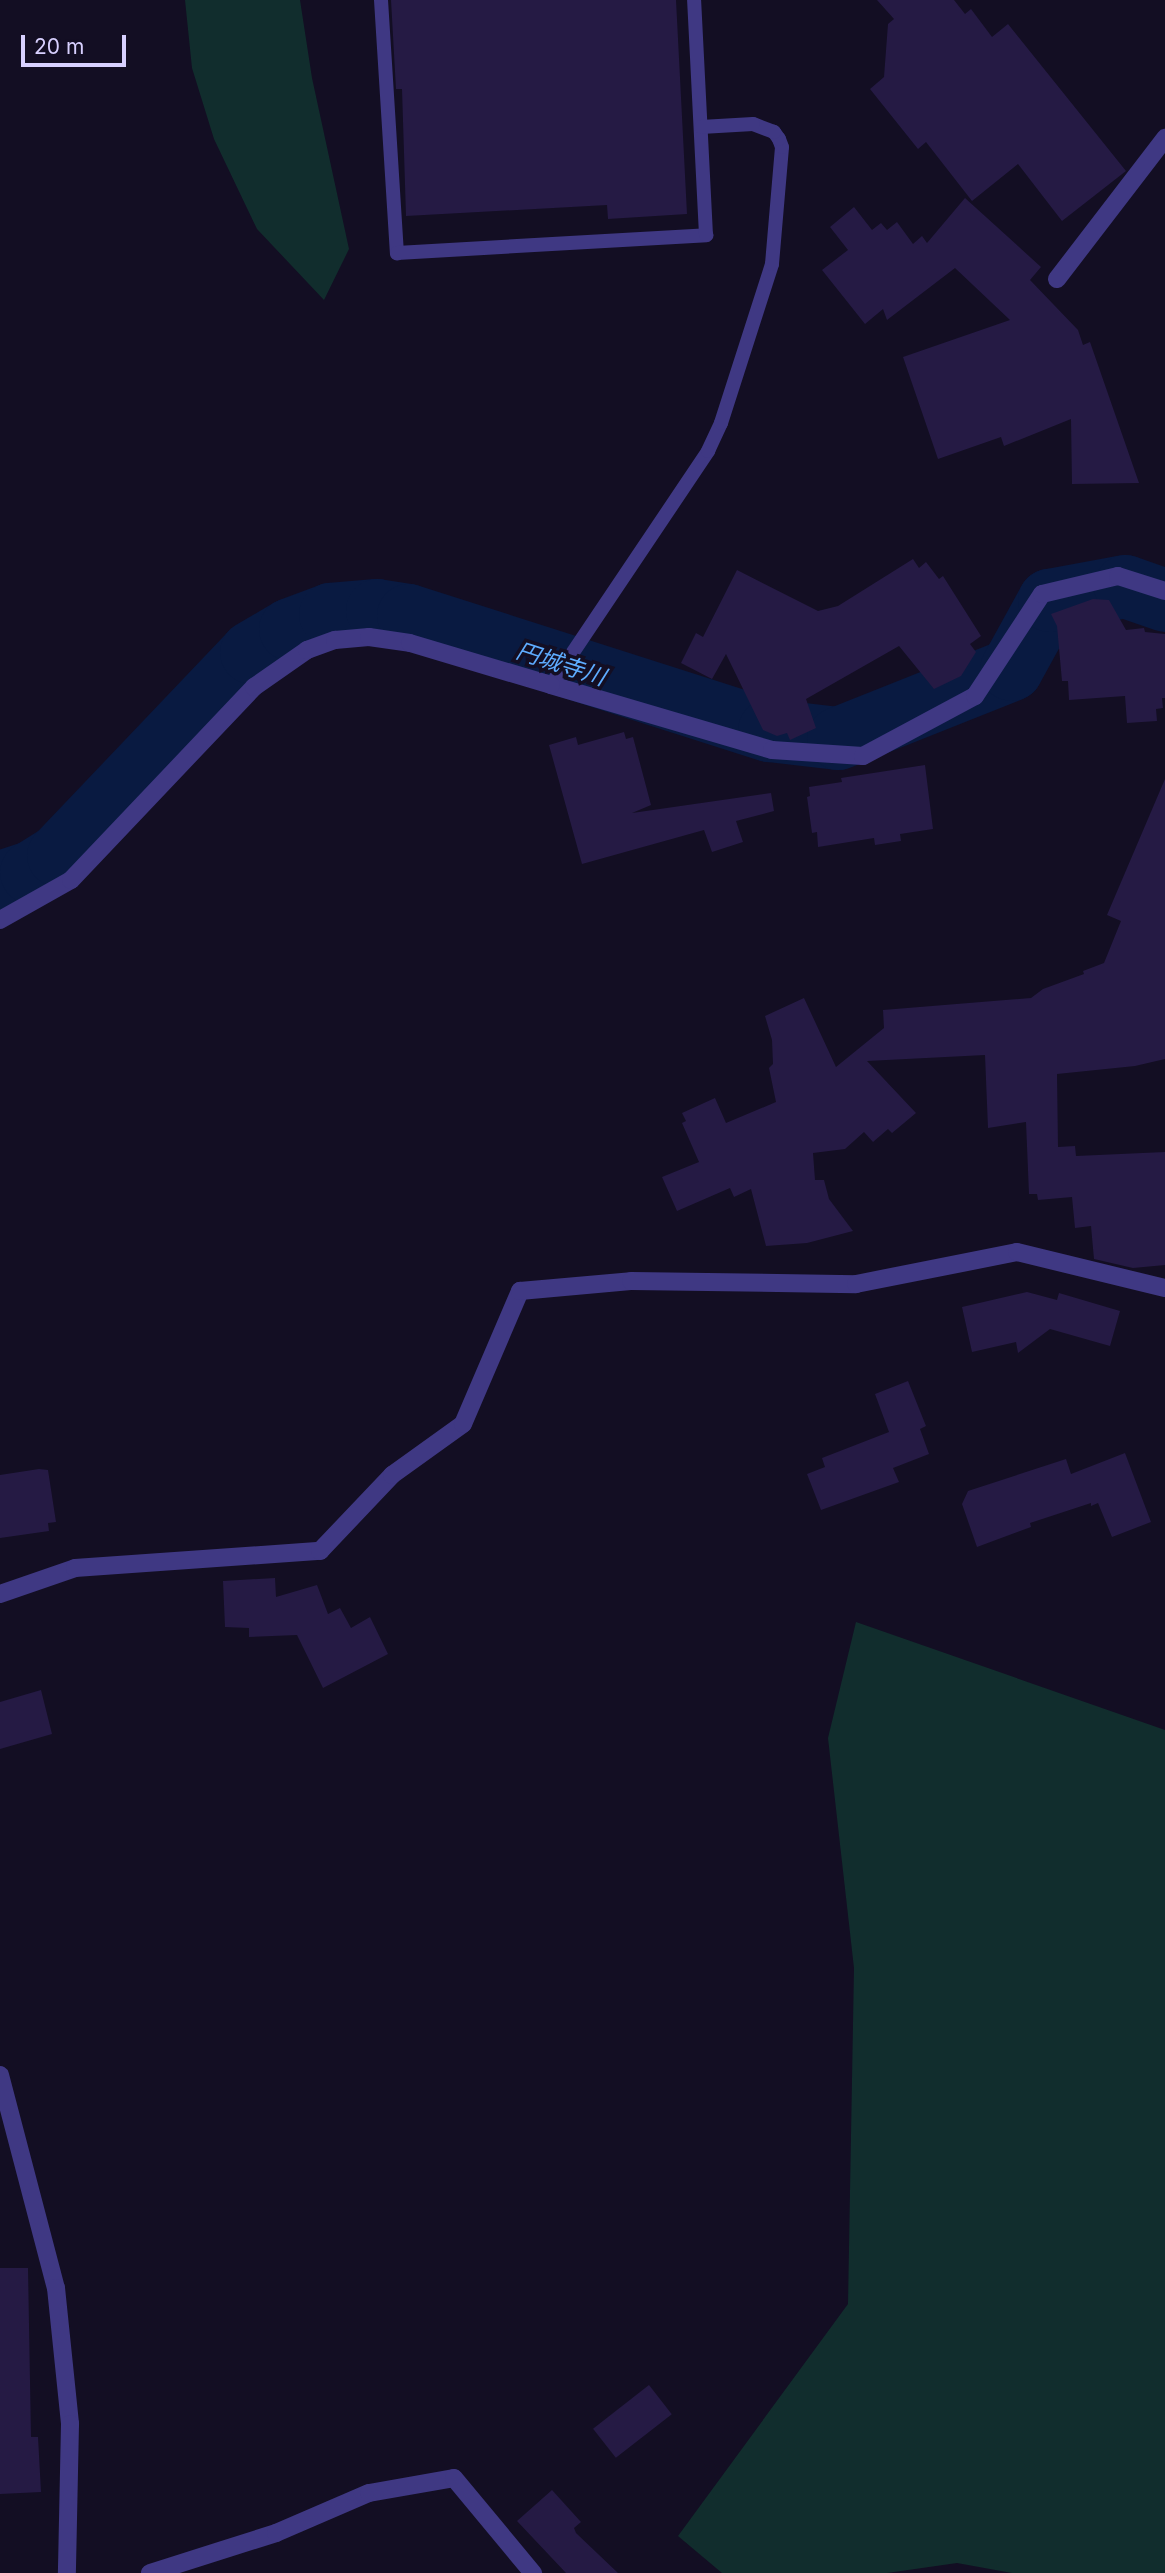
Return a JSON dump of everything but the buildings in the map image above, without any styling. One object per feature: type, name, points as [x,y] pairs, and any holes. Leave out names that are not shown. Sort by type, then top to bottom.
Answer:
[{"type":"street","points":[[1057,279],[1165,138]]},
{"type":"street","points":[[0,920],[71,880],[254,687],[307,650],[335,640],[369,636],[410,643],[772,750],[863,756],[975,696],[1042,594],[1118,576],[1165,591]]},
{"type":"street","points":[[0,1594],[75,1568],[320,1551],[392,1475],[463,1424],[520,1291],[631,1281],[856,1284],[1017,1252],[1165,1288]]},
{"type":"street","points":[[0,2075],[56,2288],[70,2424],[67,2573]]},
{"type":"street","points":[[150,2573],[276,2532],[369,2493],[454,2477],[533,2573]]},
{"type":"lane","points":[[381,0],[397,253],[706,235],[694,0]]},
{"type":"lane","points":[[551,685],[708,451],[721,423],[772,264],[782,148],[779,139],[774,132],[753,124],[701,127]]},
{"type":"green space","points":[[185,0],[300,0],[312,78],[349,249],[324,300],[257,229],[214,139],[192,68]]},
{"type":"green space","points":[[856,1622],[1165,1730],[1165,2573],[1012,2573],[957,2563],[887,2573],[722,2573],[678,2536],[848,2304],[854,1968],[828,1738]]},
{"type":"waterway","name":"円城寺川","points":[[0,882],[31,872],[58,855],[251,652],[290,629],[330,614],[377,610],[408,615],[769,730],[838,738],[1011,669],[1049,600],[1125,586],[1165,600]]}]
